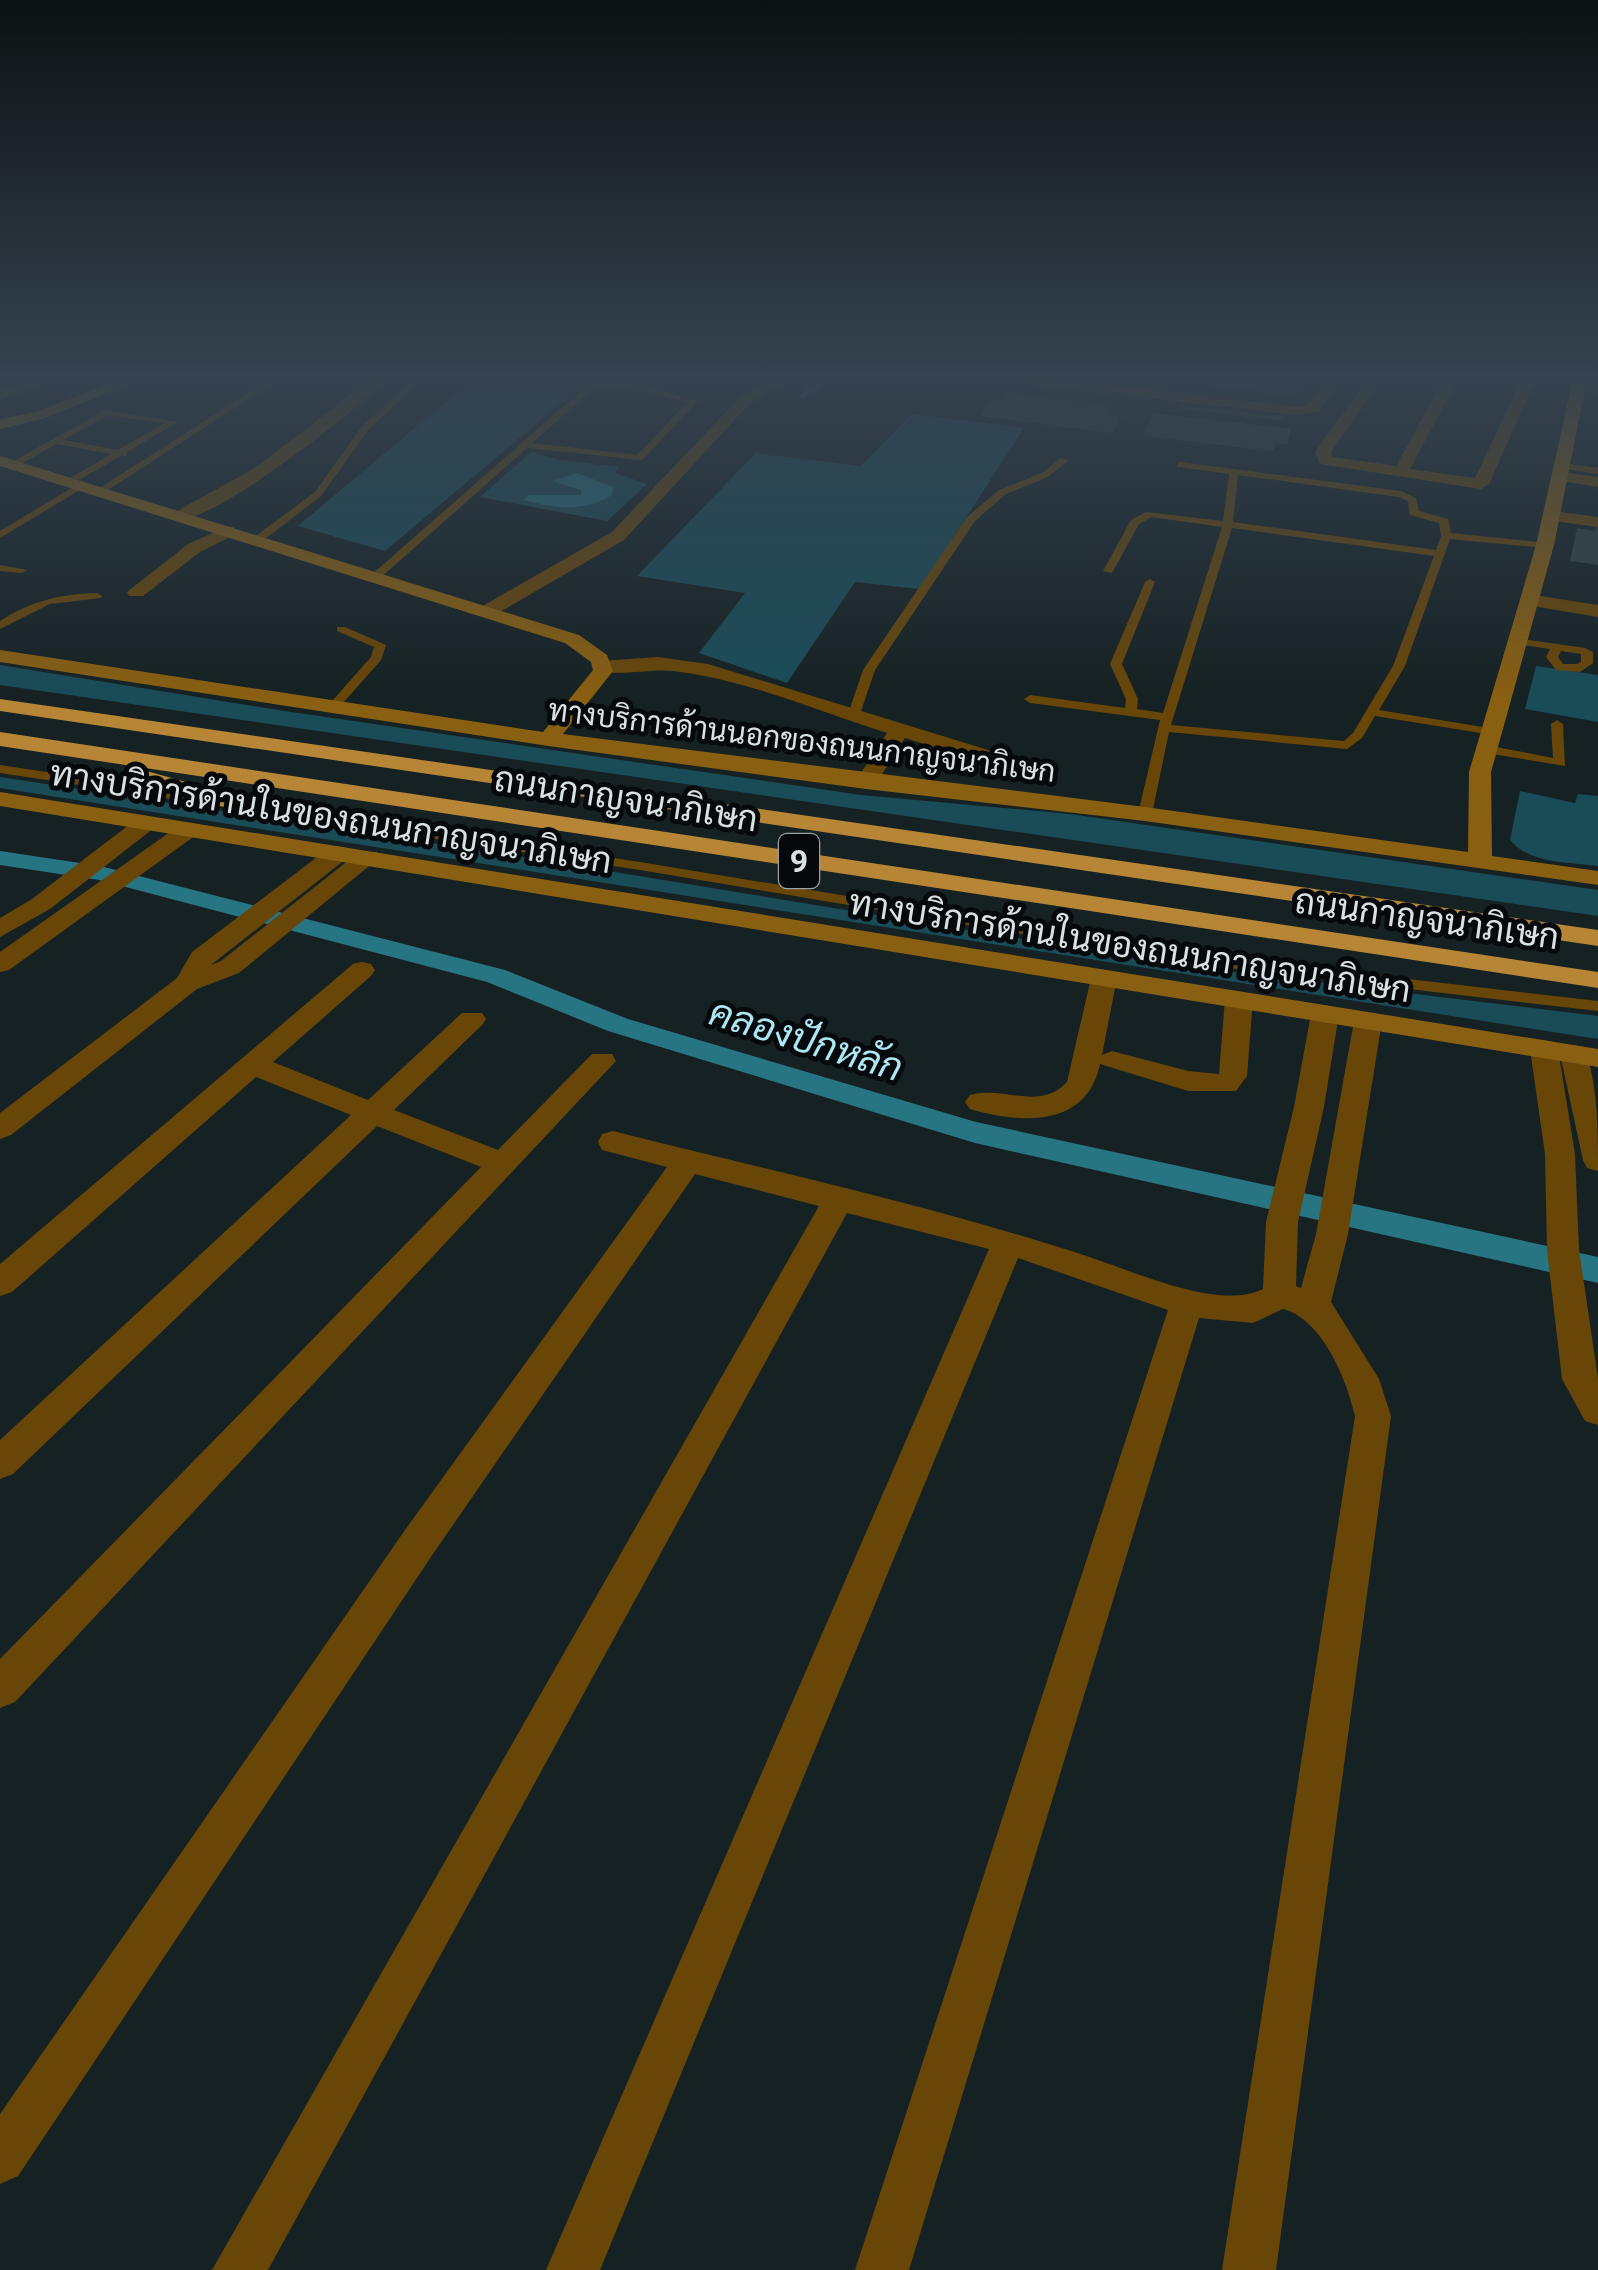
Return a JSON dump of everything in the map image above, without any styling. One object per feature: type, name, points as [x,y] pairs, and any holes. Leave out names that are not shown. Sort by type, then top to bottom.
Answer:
[{"type":"highway","name":"ถนนกาญจนาภิเษก","points":[[0,705],[1598,938]]},
{"type":"highway","name":"ถนนกาญจนาภิเษก","points":[[8,740],[1598,980]]},
{"type":"highway","points":[[8,740],[246,806]]},
{"type":"main road","points":[[80,485],[572,638],[600,659],[602,667],[595,684],[548,739]]},
{"type":"main road","points":[[1480,861],[1480,772],[1559,485]]},
{"type":"main road","name":"ทางบริการด้านนอกของถนนกาญจนาภิเษก","points":[[0,656],[548,739],[866,782],[1146,814],[1598,878]]},
{"type":"main road","name":"ทางบริการด้านในของถนนกาญจนาภิเษก","points":[[0,799],[1572,1054]]},
{"type":"street","points":[[181,516],[240,485]]},
{"type":"street","points":[[486,612],[630,526],[667,485]]},
{"type":"street","points":[[507,618],[630,544],[687,485]]},
{"type":"street","points":[[1552,516],[1598,522]]},
{"type":"street","points":[[136,592],[194,548],[228,531]]},
{"type":"street","points":[[579,558],[599,564]]},
{"type":"street","points":[[1528,600],[1598,612]]},
{"type":"street","points":[[602,667],[658,663],[702,668],[990,758]]},
{"type":"street","points":[[866,782],[900,729]]},
{"type":"street","points":[[0,929],[41,904],[146,823]]},
{"type":"street","points":[[0,964],[188,830]]},
{"type":"street","points":[[0,1128],[188,982],[230,967],[288,895],[338,852]]},
{"type":"street","points":[[253,934],[314,900],[368,857]]},
{"type":"street","points":[[0,1284],[362,970]]},
{"type":"street","points":[[980,1102],[1054,1107],[1070,1100],[1081,1085],[1104,978]]},
{"type":"street","points":[[1112,1061],[1188,1082],[1226,1084],[1233,1076],[1238,999]]},
{"type":"street","points":[[1249,2270],[1373,1416],[1367,1389],[1354,1364],[1296,1301],[1282,1222],[1326,1014]]},
{"type":"street","points":[[0,1462],[472,1019]]},
{"type":"street","points":[[613,1142],[1008,1242],[1187,1302],[1254,1310],[1296,1301],[1332,1234],[1368,1020]]},
{"type":"street","points":[[1572,1054],[1598,1160]]},
{"type":"street","points":[[1572,1054],[1560,1154],[1563,1250],[1580,1379],[1598,1410]]},
{"type":"street","points":[[0,1688],[602,1061]]},
{"type":"street","points":[[252,1065],[375,1110],[502,1164]]},
{"type":"street","points":[[0,2158],[419,1542],[689,1159]]},
{"type":"street","points":[[239,2270],[838,1201]]},
{"type":"street","points":[[573,2270],[1008,1242]]},
{"type":"street","points":[[882,2270],[1187,1302]]},
{"type":"lane","points":[[258,540],[324,485]]},
{"type":"lane","points":[[374,578],[478,485]]},
{"type":"lane","points":[[854,714],[869,670],[971,519],[989,500],[1018,485]]},
{"type":"lane","points":[[1146,814],[1166,723],[1228,524],[1232,485]]},
{"type":"lane","points":[[1030,699],[1131,712],[1166,723],[1347,745],[1372,712],[1410,640],[1446,536],[1444,521],[1414,513],[1413,500],[1406,496],[1330,485]]},
{"type":"lane","points":[[0,535],[84,486]]},
{"type":"lane","points":[[1108,571],[1140,517],[1150,514],[1438,553]]},
{"type":"lane","points":[[1446,536],[1545,545]]},
{"type":"lane","points":[[0,568],[22,570]]},
{"type":"lane","points":[[1131,712],[1132,699],[1116,664],[1150,582]]},
{"type":"lane","points":[[0,626],[32,604],[54,598],[97,596]]},
{"type":"lane","points":[[332,708],[377,658],[380,646],[341,629]]},
{"type":"lane","points":[[1516,641],[1557,647]]},
{"type":"lane","points":[[1372,712],[1560,762],[1556,724]]},
{"type":"lane","points":[[0,768],[640,866],[1211,961],[1598,1006]]},
{"type":"shaded area","points":[[347,485],[464,485],[385,551],[298,526]]},
{"type":"shaded area","points":[[494,485],[646,485],[607,521],[480,497]]},
{"type":"shaded area","points":[[565,485],[613,487],[612,495],[591,504],[569,507],[523,500],[529,495],[581,495],[581,490]]},
{"type":"shaded area","points":[[725,485],[987,485],[920,589],[855,582],[787,683],[699,653],[745,593],[637,576]]},
{"type":"shaded area","points":[[0,665],[861,795],[1070,814],[1598,890],[1598,916],[0,685]]},
{"type":"shaded area","points":[[1536,666],[1598,675],[1598,722],[1525,709]]},
{"type":"shaded area","points":[[0,777],[517,856],[1200,968],[1598,1016],[1598,1039],[0,788]]},
{"type":"shaded area","points":[[1520,791],[1575,803],[1578,794],[1598,796],[1598,866],[1539,858],[1518,848],[1510,840]]},
{"type":"building","points":[[1598,523],[1598,565],[1570,561],[1577,528],[1595,531]]},
{"type":"waterway","name":"คลองปักหลัก","points":[[0,858],[100,873],[496,976],[618,1025],[975,1132],[1598,1270]]}]
